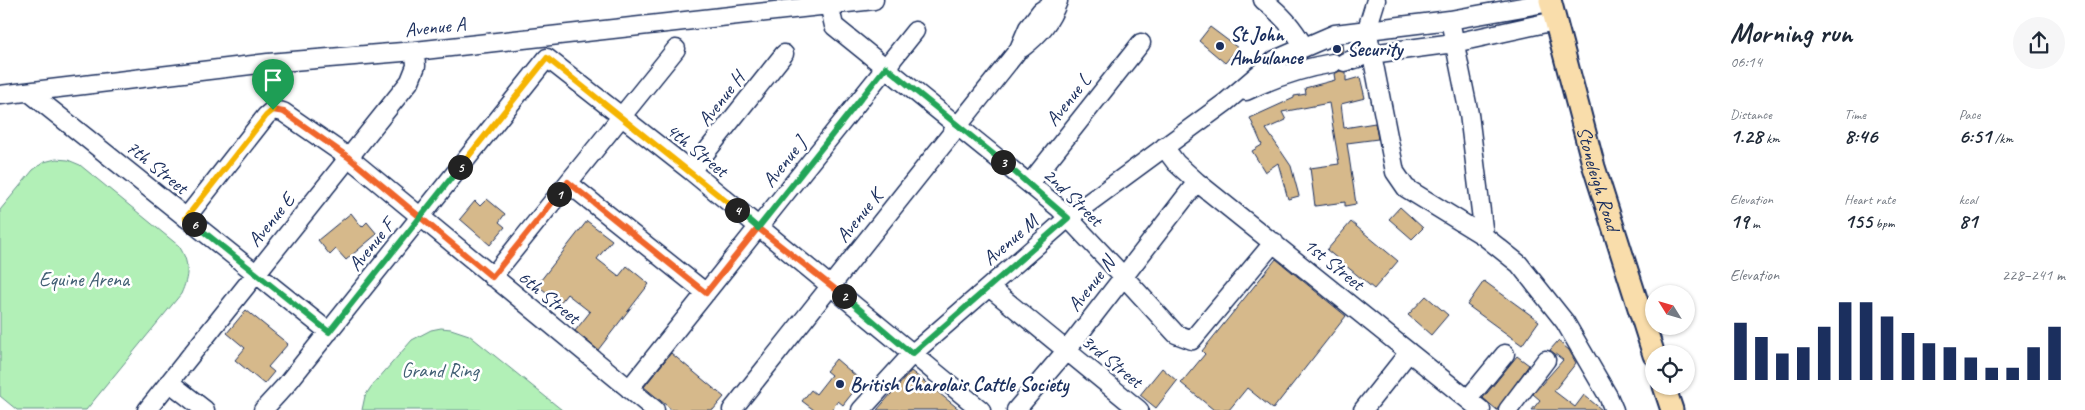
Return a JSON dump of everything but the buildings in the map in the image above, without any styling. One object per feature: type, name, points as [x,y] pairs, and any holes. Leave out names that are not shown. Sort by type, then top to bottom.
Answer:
[{"type":"main road","name":"Stoneleigh Road","points":[[1552,8],[1594,167],[1651,345]]},
{"type":"main road","points":[[1667,395],[1672,410]]},
{"type":"lane","name":"Avenue A","points":[[0,96],[268,63],[415,51],[874,0]]},
{"type":"lane","name":"Avenue K","points":[[732,410],[1019,49],[1028,28],[1041,11],[1058,0]]},
{"type":"lane","points":[[1263,0],[1281,14],[1295,31],[1304,47]]},
{"type":"lane","points":[[1376,0],[1367,29],[1395,172],[1406,188],[1484,236],[1520,264],[1564,322],[1608,396],[1614,410]]},
{"type":"lane","name":"2nd Street","points":[[829,4],[834,26],[1030,184],[1068,218],[1176,334],[1192,340],[1274,242]]},
{"type":"lane","points":[[1226,102],[1275,60],[1335,34],[1552,8]]},
{"type":"lane","points":[[1226,102],[1258,85],[1311,66],[1339,62],[1371,54],[1454,43],[1552,8]]},
{"type":"lane","points":[[1450,20],[1469,114],[1484,236]]},
{"type":"lane","name":"Avenue J","points":[[629,389],[915,31]]},
{"type":"lane","points":[[543,36],[547,58]]},
{"type":"lane","name":"Avenue L","points":[[1030,184],[1141,43]]},
{"type":"lane","points":[[492,277],[676,49]]},
{"type":"lane","name":"Avenue E","points":[[147,410],[410,81],[416,66],[415,51]]},
{"type":"lane","name":"Avenue H","points":[[691,172],[784,54]]},
{"type":"lane","name":"4th Street","points":[[547,58],[622,116],[758,228],[831,285],[981,410]]},
{"type":"lane","name":"Avenue F","points":[[263,410],[329,332],[547,58]]},
{"type":"lane","name":"7th Street","points":[[29,92],[329,332]]},
{"type":"lane","name":"Avenue M","points":[[862,410],[912,354],[1068,218],[1226,102]]},
{"type":"lane","name":"6th Street","points":[[186,218],[266,116],[273,110],[284,112],[348,157],[655,410]]},
{"type":"lane","name":"1st Street","points":[[1164,147],[1176,163],[1198,182],[1475,405]]},
{"type":"lane","points":[[568,182],[706,293]]},
{"type":"lane","name":"Avenue N","points":[[1016,410],[1066,351],[1198,182]]},
{"type":"lane","name":"3rd Street","points":[[989,287],[1139,410]]},
{"type":"lane","points":[[1365,409],[1409,352]]},
{"type":"lane","points":[[1475,405],[1505,354]]},
{"type":"lane","points":[[1508,410],[1546,360]]},
{"type":"lane","points":[[170,382],[205,410]]},
{"type":"green space","name":"Equine Arena","points":[[56,159],[68,160],[80,165],[179,246],[187,264],[187,275],[181,294],[86,410],[17,410],[0,396],[0,210],[33,170],[44,162]]},
{"type":"green space","name":"Grand Ring","points":[[441,328],[469,335],[562,410],[362,410],[365,396],[371,387],[412,340],[431,330]]},
{"type":"place","name":"St John Ambulance","points":[[1220,46]]},
{"type":"place","name":"Security","points":[[1337,49]]},
{"type":"place","name":"British Charolais Cattle Society","points":[[840,384]]},
{"type":"route","points":[[273,110],[266,116],[186,218],[329,332],[420,218],[547,58],[622,116],[758,228],[886,67],[1059,208],[1068,218],[912,354],[831,285],[758,228],[706,293],[568,182],[492,277],[420,218],[348,157],[284,112],[273,110]]}]
